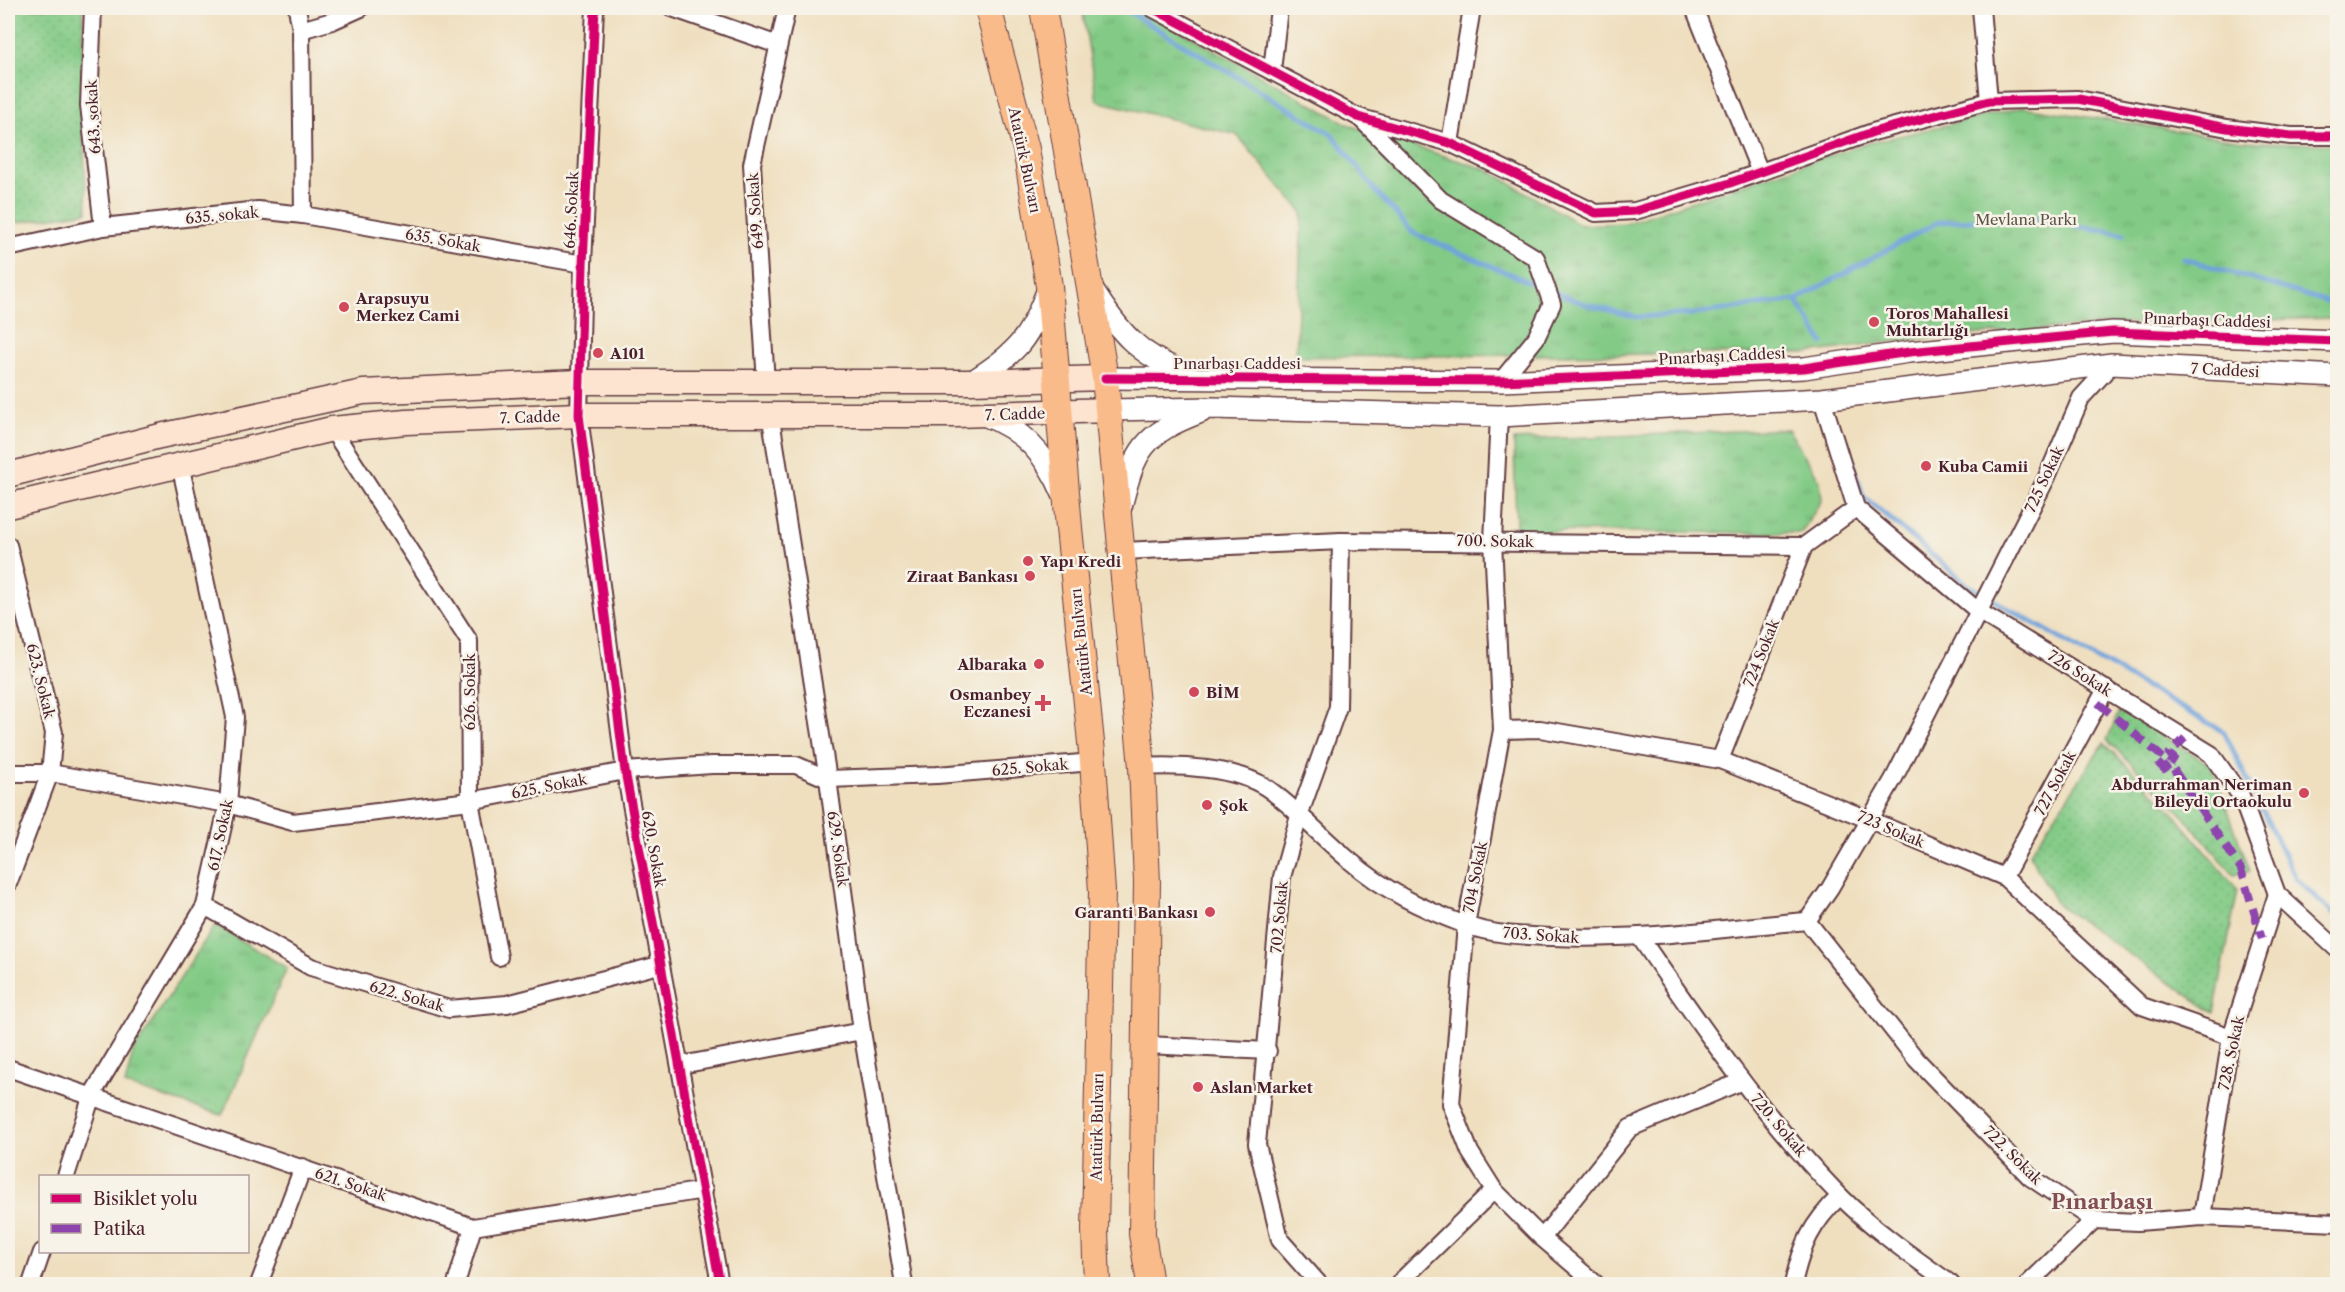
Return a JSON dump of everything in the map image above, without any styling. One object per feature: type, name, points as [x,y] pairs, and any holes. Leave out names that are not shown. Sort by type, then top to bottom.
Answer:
[{"type":"main road","name":"Atatürk Bulvarı","points":[[988,8],[1026,149],[1049,286],[1059,378],[1067,504],[1093,762],[1102,891],[1095,1230],[1097,1284]]},
{"type":"main road","points":[[1043,8],[1092,289],[1105,378],[1142,767],[1148,882],[1142,1234],[1150,1284]]},
{"type":"main road","points":[[8,475],[160,436],[363,392],[579,382],[971,382],[1105,378]]},
{"type":"main road","points":[[1061,412],[1109,410]]},
{"type":"main road","name":"7. Cadde","points":[[8,506],[332,429],[406,422],[579,415],[770,413],[983,415],[1061,412]]},
{"type":"street","name":"643. sokak","points":[[93,8],[89,105],[103,227]]},
{"type":"street","points":[[297,8],[301,30],[303,215]]},
{"type":"street","points":[[301,30],[332,21],[360,8]]},
{"type":"street","name":"646. Sokak","points":[[579,415],[583,264],[595,8]]},
{"type":"street","points":[[672,8],[778,45]]},
{"type":"street","name":"649. Sokak","points":[[766,383],[752,164],[787,8]]},
{"type":"street","points":[[1152,8],[1358,117],[1450,143],[1596,213],[1635,211],[1760,172],[1873,132],[1989,101],[2078,99],[2227,128],[2291,136],[2337,136]]},
{"type":"street","points":[[1272,71],[1279,8]]},
{"type":"street","points":[[1450,143],[1472,8]]},
{"type":"street","points":[[1694,8],[1760,172]]},
{"type":"street","points":[[1982,8],[1989,101]]},
{"type":"street","points":[[1358,117],[1441,200],[1536,258],[1552,304],[1536,338],[1501,381]]},
{"type":"street","name":"635. sokak","points":[[8,248],[103,227],[258,210],[303,215]]},
{"type":"street","name":"635. Sokak","points":[[303,215],[583,264]]},
{"type":"street","points":[[971,382],[1006,361],[1032,326],[1049,286]]},
{"type":"street","points":[[1092,289],[1109,316],[1139,349],[1152,358],[1198,377]]},
{"type":"street","name":"Pınarbaşı Caddesi","points":[[1105,378],[1501,381],[1804,368],[1909,352],[2113,332],[2337,341]]},
{"type":"street","points":[[1109,410],[1212,408],[1499,416],[1822,399],[2112,364]]},
{"type":"street","name":"7 Caddesi","points":[[2112,364],[2337,376]]},
{"type":"street","name":"725 Sokak","points":[[1807,921],[1894,778],[2046,479],[2081,398],[2112,364]]},
{"type":"street","points":[[1804,546],[1856,508],[1822,399]]},
{"type":"street","points":[[1119,514],[1130,472],[1143,444],[1174,423],[1212,408]]},
{"type":"street","name":"629. Sokak","points":[[770,413],[828,779],[862,1031],[904,1284]]},
{"type":"street","name":"620. Sokak","points":[[579,415],[625,771],[659,965],[681,1065],[720,1284]]},
{"type":"street","points":[[983,415],[1003,422],[1031,443],[1044,458],[1067,504]]},
{"type":"street","name":"704 Sokak","points":[[1499,416],[1493,541],[1502,729],[1466,925],[1451,1104],[1470,1152],[1494,1190],[1542,1238],[1596,1284]]},
{"type":"street","name":"626. Sokak","points":[[332,429],[469,641],[470,801],[499,957]]},
{"type":"street","name":"617. Sokak","points":[[66,1175],[92,1095],[205,906],[228,804],[235,717],[180,464]]},
{"type":"street","name":"726 Sokak","points":[[1856,508],[1981,605],[2106,689],[2211,754],[2241,796],[2277,894],[2337,950]]},
{"type":"street","name":"700. Sokak","points":[[1123,551],[1341,541],[1804,546]]},
{"type":"street","name":"702 Sokak","points":[[1319,1284],[1280,1240],[1257,1144],[1268,1051],[1282,877],[1299,816],[1338,707],[1341,541]]},
{"type":"street","name":"623. Sokak","points":[[8,545],[54,733],[50,773],[8,884]]},
{"type":"street","name":"724 Sokak","points":[[1720,760],[1804,546]]},
{"type":"street","name":"727 Sokak","points":[[2004,877],[2106,689]]},
{"type":"street","name":"723 Sokak","points":[[1502,729],[1540,729],[1720,760],[1870,820],[2004,877],[2142,1006],[2231,1037]]},
{"type":"street","name":"625. Sokak","points":[[8,774],[50,773],[228,804],[293,822],[470,801],[625,771],[712,765],[795,765],[828,779],[937,775],[1093,762]]},
{"type":"street","name":"703. Sokak","points":[[1142,767],[1200,769],[1236,776],[1266,787],[1349,861],[1394,894],[1466,925],[1518,936],[1578,938],[1639,936],[1807,921]]},
{"type":"street","name":"728. Sokak","points":[[2202,1217],[2231,1037],[2277,894]]},
{"type":"street","name":"622. Sokak","points":[[205,906],[311,967],[449,1009],[507,1004],[659,965]]},
{"type":"street","name":"722. Sokak","points":[[1807,921],[1916,1059],[2030,1177],[2094,1220]]},
{"type":"street","name":"720. Sokak","points":[[1639,936],[1742,1081],[1840,1196],[1883,1235],[1951,1284]]},
{"type":"street","points":[[681,1065],[862,1031]]},
{"type":"street","points":[[1147,1046],[1268,1051]]},
{"type":"street","name":"621. Sokak","points":[[8,1068],[473,1227],[704,1190]]},
{"type":"street","points":[[1542,1238],[1629,1128],[1742,1081]]},
{"type":"street","points":[[259,1284],[303,1167]]},
{"type":"street","points":[[1398,1284],[1494,1190]]},
{"type":"street","points":[[1793,1284],[1800,1254],[1809,1233],[1820,1215],[1840,1196]]},
{"type":"street","points":[[2028,1284],[2094,1220],[2138,1222],[2202,1217],[2337,1223]]},
{"type":"street","points":[[456,1284],[473,1227]]},
{"type":"street","points":[[32,1284],[41,1253]]},
{"type":"green space","points":[[8,8],[83,8],[82,109],[87,212],[8,224]]},
{"type":"green space","name":"Mevlana Parkı","points":[[1082,8],[1139,8],[1351,126],[1488,170],[1581,225],[1627,223],[1865,144],[2023,107],[2243,141],[2337,145],[2337,318],[2112,324],[1915,339],[1807,353],[1296,357],[1302,212],[1237,135],[1097,101]]},
{"type":"green space","points":[[1788,429],[1820,481],[1822,500],[1801,533],[1516,531],[1514,440]]},
{"type":"green space","points":[[2120,709],[2212,766],[2250,871],[2234,875],[2181,813],[2107,740]]},
{"type":"green space","points":[[2104,743],[2171,810],[2238,890],[2214,1013],[2057,904],[2029,854]]},
{"type":"green space","points":[[215,925],[287,968],[222,1115],[125,1085],[133,1052]]},
{"type":"waterway","points":[[1123,8],[1333,135],[1374,189],[1413,233],[1543,288]]},
{"type":"waterway","points":[[1552,291],[1585,304],[1636,317],[1693,314],[1796,300],[1938,222],[2026,217],[2124,234]]},
{"type":"waterway","points":[[2183,258],[2338,305]]},
{"type":"waterway","points":[[1796,300],[1823,343]]},
{"type":"waterway","points":[[1846,440],[1863,496],[1969,586],[2224,732],[2296,879],[2338,918]]},
{"type":"marked path","points":[[2098,703],[2160,755],[2155,760],[2164,769],[2170,764],[2241,869],[2262,939]]},
{"type":"marked path","points":[[2170,764],[2174,758],[2169,754],[2185,738]]},
{"type":"cycle path","points":[[595,8],[583,264],[579,415],[625,771],[720,1284]]},
{"type":"cycle path","points":[[1152,8],[1358,117],[1450,143],[1596,213],[1635,211],[1727,184],[1873,132],[1989,101],[2078,99],[2227,128],[2291,136],[2338,136]]},
{"type":"cycle path","points":[[1105,378],[1501,381],[1804,368],[1909,352],[2113,332],[2338,341]]},
{"type":"place","name":"Arapsuyu Merkez Cami","points":[[344,307]]},
{"type":"place","name":"Toros Mahallesi Muhtarlığı","points":[[1874,322]]},
{"type":"place","name":"A101","points":[[598,353]]},
{"type":"place","name":"Kuba Camii","points":[[1926,466]]},
{"type":"place","name":"Yapı Kredi","points":[[1028,561]]},
{"type":"place","name":"Ziraat Bankası","points":[[1030,576]]},
{"type":"place","name":"Albaraka","points":[[1039,664]]},
{"type":"place","name":"BİM","points":[[1194,692]]},
{"type":"place","name":"Osmanbey Eczanesi","points":[[1043,703]]},
{"type":"place","name":"Abdurrahman Neriman Bileydi Ortaokulu","points":[[2304,793]]},
{"type":"place","name":"Şok","points":[[1207,805]]},
{"type":"place","name":"Garanti Bankası","points":[[1210,912]]},
{"type":"place","name":"Aslan Market","points":[[1198,1087]]},
{"type":"district","name":"Pınarbaşı","points":[[2102,1201]]}]
